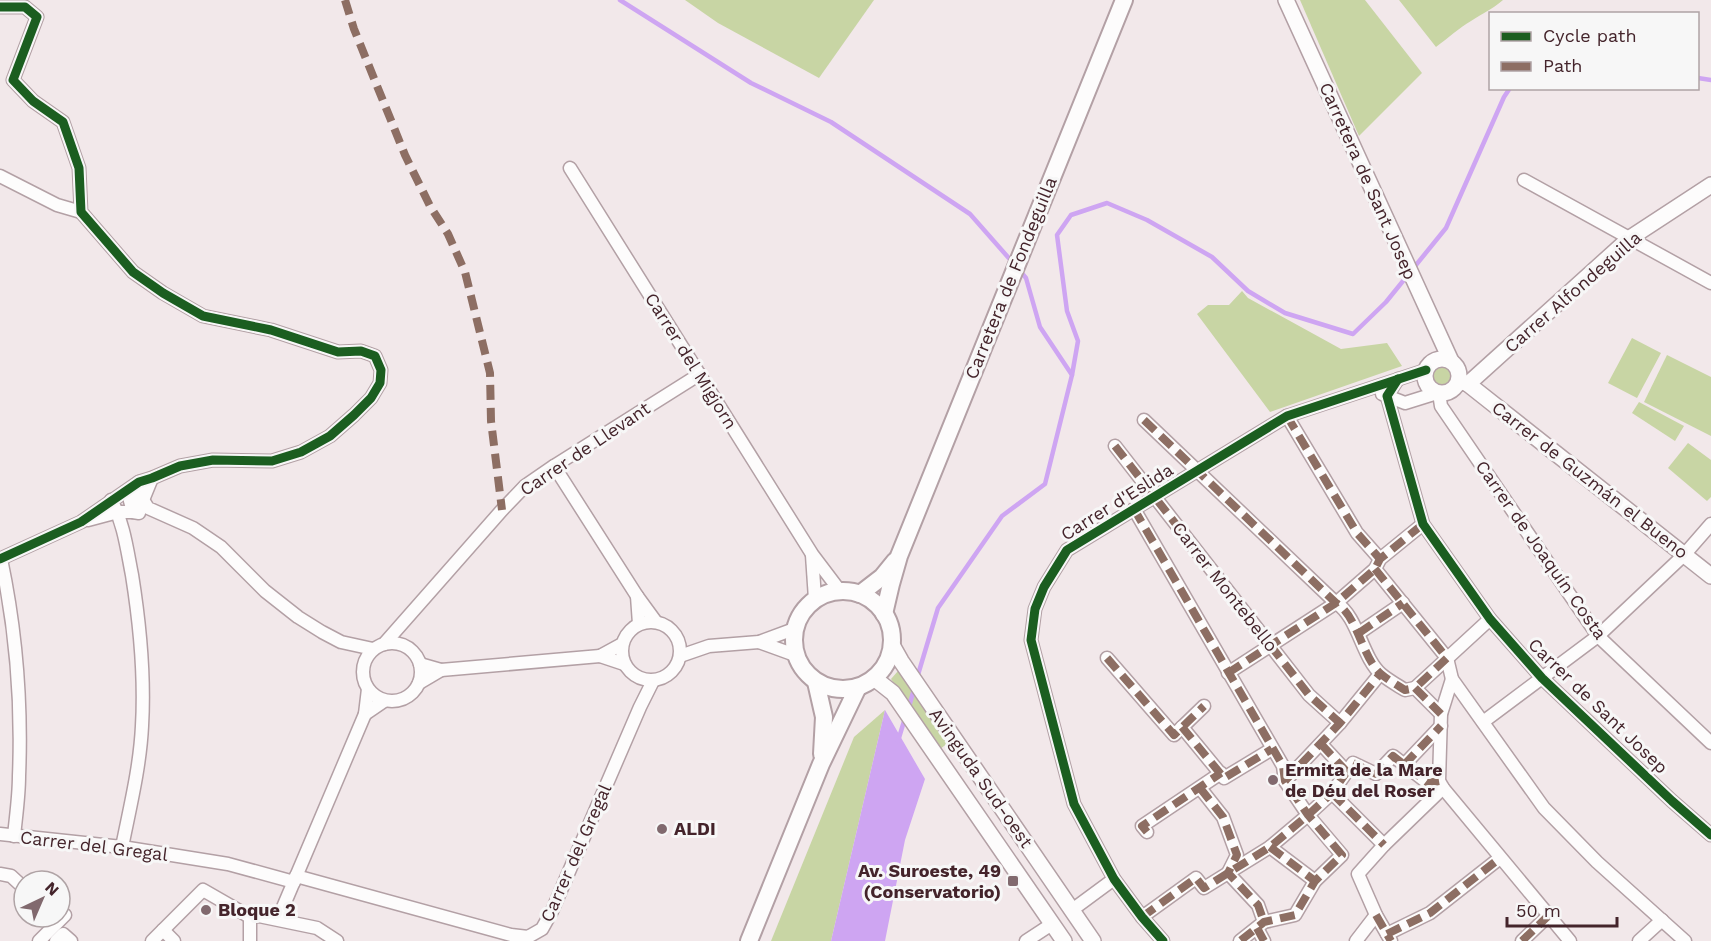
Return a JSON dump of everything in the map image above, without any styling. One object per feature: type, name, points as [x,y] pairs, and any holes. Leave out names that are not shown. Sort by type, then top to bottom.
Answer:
[{"type":"main road","name":"Carretera de Fondeguilla","points":[[885,614],[899,556],[1124,0]]},
{"type":"main road","name":"Carretera de Fondeguilla","points":[[860,594],[882,577],[899,556]]},
{"type":"main road","points":[[816,682],[836,690],[858,687],[874,678],[886,663],[892,645],[891,629],[885,614],[860,594],[840,591],[815,599],[801,612],[794,629],[795,656],[816,682],[825,717],[821,764]]},
{"type":"main road","points":[[749,941],[821,764],[858,687]]},
{"type":"street","name":"Carretera de Sant Josep","points":[[1286,0],[1451,362]]},
{"type":"street","points":[[0,7],[25,7],[37,17],[13,80],[33,101],[63,122],[79,168],[81,212]]},
{"type":"street","name":"Carrer del Migjorn","points":[[570,168],[812,554],[840,591]]},
{"type":"street","points":[[0,176],[57,205],[81,212],[133,272],[163,293],[203,316],[271,330],[338,352],[361,351],[375,356],[381,370],[380,383],[354,415],[330,436],[301,452],[272,460],[213,460],[180,466],[139,482],[81,522]]},
{"type":"street","points":[[1524,180],[1711,283]]},
{"type":"street","name":"Carrer Alfondeguilla","points":[[1464,383],[1630,238],[1711,185]]},
{"type":"street","points":[[1369,389],[1405,403],[1449,392],[1464,383],[1458,370],[1447,360],[1432,362],[1426,370],[1425,381],[1431,390],[1438,393]]},
{"type":"street","name":"Carrer d'Eslida","points":[[1163,941],[1114,879],[1074,804],[1031,640],[1035,609],[1044,587],[1067,550],[1287,416],[1426,370]]},
{"type":"street","name":"Carrer de Llevant","points":[[379,646],[525,486],[700,374]]},
{"type":"street","points":[[1387,396],[1398,379]]},
{"type":"street","name":"Carrer de Guzmán el Bueno","points":[[1464,383],[1711,576]]},
{"type":"street","name":"Carrer de Joaquín Costa","points":[[1438,393],[1442,406],[1598,636],[1711,743]]},
{"type":"street","name":"Carrer de Sant Josep","points":[[1387,396],[1423,524],[1490,619],[1542,678],[1711,835]]},
{"type":"street","points":[[1287,416],[1403,603],[1447,658],[1452,679],[1544,808],[1597,862],[1685,941]]},
{"type":"street","points":[[1144,420],[1336,603],[1342,606],[1380,674],[1405,690],[1414,688],[1490,619]]},
{"type":"street","name":"Carrer Montebello","points":[[1115,446],[1309,695],[1340,723]]},
{"type":"street","points":[[554,466],[656,622]]},
{"type":"street","points":[[14,836],[19,777],[20,722],[17,661],[9,597],[0,559],[81,522],[138,505],[152,478]]},
{"type":"street","points":[[138,505],[139,482]]},
{"type":"street","points":[[114,498],[138,505],[193,528],[221,547],[265,591],[322,633],[341,642],[379,646],[393,643],[410,649],[420,664],[421,674],[415,690],[401,700],[384,701],[364,714]]},
{"type":"street","points":[[114,498],[128,553],[139,616],[143,681],[142,730],[136,779],[122,848]]},
{"type":"street","points":[[1134,509],[1283,766],[1285,781],[1308,815],[1342,855],[1315,881],[1295,915],[1261,925],[1240,941]]},
{"type":"street","points":[[1228,673],[1336,603],[1423,524]]},
{"type":"street","points":[[1483,722],[1598,636],[1684,555],[1711,524]]},
{"type":"street","name":"Carrer del Migjorn","points":[[812,554],[815,599]]},
{"type":"street","points":[[637,596],[639,624]]},
{"type":"street","points":[[1359,633],[1403,603]]},
{"type":"street","points":[[402,645],[408,615]]},
{"type":"street","points":[[656,622],[672,631],[678,639],[680,656],[667,676],[653,681],[639,678],[630,672],[621,655],[622,644],[631,629],[639,624],[656,622]]},
{"type":"street","points":[[680,656],[709,646],[759,642],[794,629]]},
{"type":"street","points":[[678,639],[709,646]]},
{"type":"street","points":[[341,642],[363,665]]},
{"type":"street","points":[[759,642],[795,656]]},
{"type":"street","points":[[600,656],[622,644]]},
{"type":"street","name":"Avinguda Sud-oest","points":[[892,645],[1093,941]]},
{"type":"street","points":[[379,646],[367,656],[362,673],[368,689],[384,701]]},
{"type":"street","points":[[420,664],[441,670],[600,656],[624,664]]},
{"type":"street","points":[[1107,658],[1224,778],[1272,748]]},
{"type":"street","points":[[419,683],[441,670]]},
{"type":"street","points":[[1285,781],[1340,723],[1380,674]]},
{"type":"street","name":"Carrer del Gregal","points":[[639,678],[640,707]]},
{"type":"street","name":"Avinguda Sud-oest","points":[[874,678],[893,693],[1064,941]]},
{"type":"street","points":[[1452,679],[1441,720],[1441,784],[1570,941]]},
{"type":"street","name":"Carrer del Gregal","points":[[0,834],[122,848],[228,864],[511,935],[528,937],[542,929],[552,911],[653,681]]},
{"type":"street","points":[[1414,688],[1441,720]]},
{"type":"street","points":[[278,919],[364,714],[368,689]]},
{"type":"street","points":[[1178,731],[1204,706]]},
{"type":"street","points":[[1404,765],[1441,720]]},
{"type":"street","points":[[1321,744],[1347,772]]},
{"type":"street","points":[[1142,917],[1196,878],[1204,888],[1270,847],[1332,793],[1353,764],[1376,774],[1393,756],[1428,783],[1441,784]]},
{"type":"street","points":[[1147,832],[1142,826],[1221,774]]},
{"type":"street","points":[[1441,784],[1358,874],[1389,938],[1430,913],[1500,858]]},
{"type":"street","points":[[1200,788],[1223,817],[1237,855],[1228,873]]},
{"type":"street","points":[[1332,793],[1384,845]]},
{"type":"street","points":[[1270,847],[1315,881]]},
{"type":"street","points":[[1228,873],[1258,905],[1264,941]]},
{"type":"street","points":[[1026,941],[1114,879]]},
{"type":"street","points":[[152,941],[203,890],[250,917],[278,919],[317,928],[337,941]]},
{"type":"street","points":[[1356,941],[1376,915]]},
{"type":"street","points":[[1522,941],[1548,916]]},
{"type":"street","points":[[250,917],[250,941]]},
{"type":"street","points":[[1639,941],[1662,920]]},
{"type":"street","points":[[39,941],[51,929]]},
{"type":"street","points":[[163,930],[174,941]]},
{"type":"street","points":[[56,941],[63,934],[70,941]]},
{"type":"green space","points":[[685,0],[874,0],[819,78],[718,23]]},
{"type":"green space","points":[[1300,0],[1365,0],[1422,73],[1359,136]]},
{"type":"green space","points":[[1399,0],[1503,0],[1436,47]]},
{"type":"green space","points":[[1242,291],[1248,298],[1341,349],[1387,343],[1402,366],[1270,412],[1197,314],[1208,305],[1229,305]]},
{"type":"green space","points":[[1632,338],[1661,353],[1637,398],[1608,383]]},
{"type":"green space","points":[[1667,355],[1711,377],[1711,436],[1644,402]]},
{"type":"green space","points":[[1442,365],[1449,368],[1452,375],[1449,382],[1442,385],[1435,382],[1432,375],[1435,368]]},
{"type":"green space","points":[[1639,402],[1684,426],[1675,441],[1632,413]]},
{"type":"green space","points":[[1688,443],[1711,460],[1711,497],[1707,501],[1668,468]]},
{"type":"green space","points":[[898,671],[948,743],[940,749],[891,679]]},
{"type":"green space","points":[[885,710],[831,941],[771,941],[854,737]]},
{"type":"shaded area","points":[[885,710],[925,779],[905,840],[885,941],[831,941]]},
{"type":"waterway","points":[[620,0],[751,83],[831,122],[970,214],[1014,264]]},
{"type":"waterway","points":[[1699,78],[1711,80]]},
{"type":"waterway","points":[[1072,375],[1078,341],[1067,311],[1057,235],[1071,215],[1107,203],[1147,220],[1212,257],[1248,291],[1285,313],[1353,334],[1386,302],[1446,228],[1509,90]]},
{"type":"waterway","points":[[917,678],[938,608],[1002,516],[1045,484],[1072,375],[1040,327],[1026,278],[1020,271]]},
{"type":"waterway","points":[[908,710],[915,686]]},
{"type":"waterway","points":[[898,741],[905,718]]},
{"type":"marked path","points":[[345,0],[354,29],[405,155],[430,206],[448,234],[465,272],[490,373],[491,421],[502,510]]},
{"type":"marked path","points":[[1287,416],[1357,533],[1380,559]]},
{"type":"marked path","points":[[1144,420],[1343,609],[1350,617],[1369,658],[1381,674],[1405,690],[1415,688]]},
{"type":"marked path","points":[[1115,446],[1309,695],[1340,723]]},
{"type":"marked path","points":[[1134,509],[1283,766],[1285,781],[1308,815],[1342,855],[1315,881],[1295,915],[1264,922],[1240,941]]},
{"type":"marked path","points":[[1228,673],[1336,603],[1375,569],[1380,559],[1423,524]]},
{"type":"marked path","points":[[1375,569],[1447,658],[1415,688]]},
{"type":"marked path","points":[[1359,633],[1403,603]]},
{"type":"marked path","points":[[1107,658],[1174,735],[1204,706]]},
{"type":"marked path","points":[[1285,781],[1340,723],[1380,674]]},
{"type":"marked path","points":[[1415,688],[1441,714]]},
{"type":"marked path","points":[[1404,765],[1441,726]]},
{"type":"marked path","points":[[1182,727],[1224,778],[1272,749]]},
{"type":"marked path","points":[[1321,744],[1347,772]]},
{"type":"marked path","points":[[1142,917],[1196,878],[1204,888],[1270,847],[1332,793],[1353,763],[1376,774],[1393,756],[1428,783],[1439,781]]},
{"type":"marked path","points":[[1147,832],[1142,826],[1221,773]]},
{"type":"marked path","points":[[1200,788],[1223,817],[1237,855],[1228,873],[1258,905],[1264,922]]},
{"type":"marked path","points":[[1332,793],[1384,845]]},
{"type":"marked path","points":[[1270,847],[1315,881]]},
{"type":"marked path","points":[[1387,934],[1430,913],[1500,858]]},
{"type":"marked path","points":[[1376,915],[1391,941]]},
{"type":"marked path","points":[[1522,941],[1548,916]]},
{"type":"marked path","points":[[1257,928],[1264,941]]},
{"type":"cycle path","points":[[0,7],[25,7],[37,17],[13,80],[33,101],[63,122],[79,168],[81,212],[133,272],[163,293],[203,316],[271,330],[338,352],[361,351],[375,356],[381,370],[380,383],[371,398],[330,436],[301,452],[272,461],[213,460],[180,466],[139,482],[81,522],[0,559]]},
{"type":"cycle path","points":[[1163,941],[1114,879],[1074,804],[1031,640],[1035,609],[1044,587],[1067,550],[1287,416],[1426,370]]},
{"type":"cycle path","points":[[1398,379],[1387,396],[1423,524],[1490,619],[1542,678],[1711,835]]},
{"type":"place","name":"Ermita de la Mare de Déu del Roser","points":[[1273,780]]},
{"type":"place","name":"ALDI","points":[[662,829]]},
{"type":"place","name":"Av. Suroeste, 49 (Conservatorio)","points":[[1013,881]]},
{"type":"place","name":"Bloque 2","points":[[206,910]]}]
